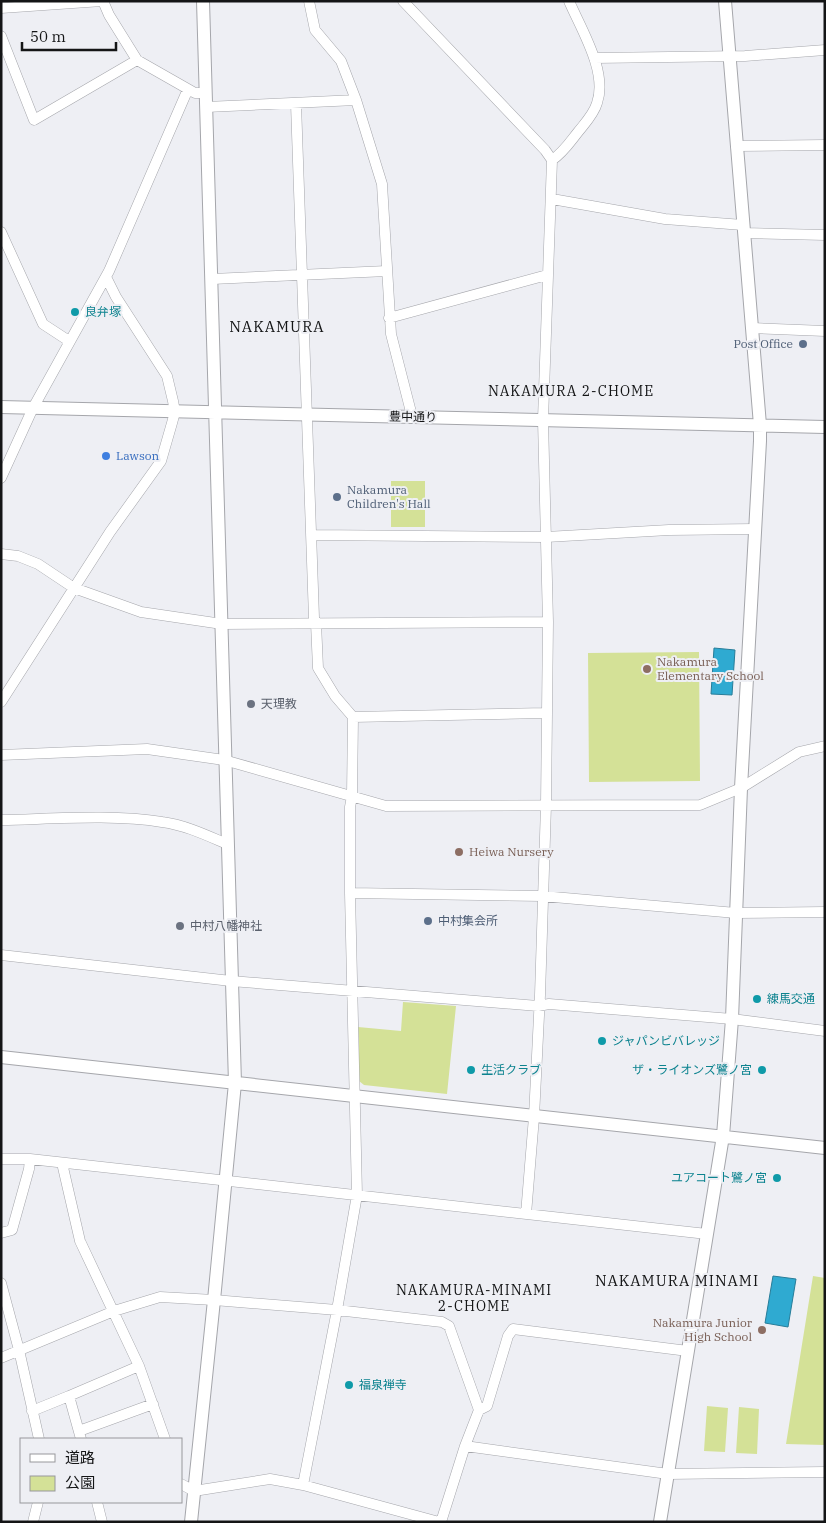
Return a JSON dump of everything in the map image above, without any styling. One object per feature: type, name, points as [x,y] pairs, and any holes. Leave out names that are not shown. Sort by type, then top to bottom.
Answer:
[{"type":"street","points":[[1,8],[102,1],[136,60],[195,93],[206,92]]},
{"type":"street","points":[[191,1522],[234,1083],[203,1]]},
{"type":"street","points":[[309,1],[315,30],[341,61],[356,100],[382,184],[391,334],[412,416]]},
{"type":"street","points":[[403,1],[545,150],[552,160],[543,420],[548,622],[546,805],[540,995],[534,1117],[526,1214]]},
{"type":"street","points":[[552,160],[559,156],[590,117],[598,103],[601,84],[594,58],[568,1]]},
{"type":"street","points":[[660,1522],[723,1136],[732,1019],[741,788],[760,425],[725,1]]},
{"type":"street","points":[[1,36],[34,120],[136,60]]},
{"type":"street","points":[[594,58],[730,56],[825,50]]},
{"type":"street","points":[[1,478],[33,408],[106,277],[188,89]]},
{"type":"street","points":[[206,107],[356,100]]},
{"type":"street","points":[[296,104],[314,618],[316,623],[318,668],[335,696],[353,717],[350,893],[357,1195],[303,1485]]},
{"type":"street","points":[[736,146],[825,145]]},
{"type":"street","points":[[552,199],[665,219],[743,229],[825,236]]},
{"type":"street","points":[[2,235],[43,324],[69,341]]},
{"type":"street","points":[[212,279],[387,271]]},
{"type":"street","points":[[389,318],[547,275]]},
{"type":"street","points":[[1,702],[110,532],[161,461],[175,412],[167,376],[116,298],[106,277]]},
{"type":"street","points":[[752,328],[825,330]]},
{"type":"street","name":"豊中通り","points":[[1,407],[825,427]]},
{"type":"street","points":[[311,535],[546,537],[669,530],[755,529]]},
{"type":"street","points":[[1,554],[18,556],[38,564],[74,588],[141,612],[222,624],[548,622]]},
{"type":"street","points":[[353,717],[546,713]]},
{"type":"street","points":[[1,755],[147,749],[224,760],[386,806],[700,805],[741,788],[799,752],[825,746]]},
{"type":"street","points":[[1,820],[108,818],[149,820],[188,828],[227,844]]},
{"type":"street","points":[[350,893],[542,896],[736,913],[825,912]]},
{"type":"street","points":[[1,955],[352,992],[538,1006],[549,1004],[732,1019],[825,1031]]},
{"type":"street","points":[[1,1057],[825,1148]]},
{"type":"street","points":[[1,1159],[30,1159],[707,1234]]},
{"type":"street","points":[[1,1233],[12,1230],[30,1159]]},
{"type":"street","points":[[62,1163],[80,1240],[138,1366],[165,1438]]},
{"type":"street","points":[[1,1283],[19,1350],[38,1438]]},
{"type":"street","points":[[1,1358],[114,1311],[160,1297],[337,1310],[442,1322],[449,1326],[479,1410],[440,1522],[303,1485],[270,1479],[194,1491],[182,1485]]},
{"type":"street","points":[[479,1410],[487,1406],[508,1336],[512,1329],[688,1351]]},
{"type":"street","points":[[32,1412],[138,1366]]},
{"type":"street","points":[[69,1396],[80,1435],[153,1404]]},
{"type":"street","points":[[465,1446],[668,1474],[825,1472]]},
{"type":"street","points":[[33,1522],[38,1503]]},
{"type":"street","points":[[97,1503],[102,1522]]},
{"type":"green space","points":[[391,481],[425,481],[425,527],[391,527]]},
{"type":"green space","points":[[699,652],[700,781],[589,782],[588,653]]},
{"type":"green space","points":[[403,1002],[456,1006],[447,1094],[364,1085],[359,1081],[358,1027],[401,1031]]},
{"type":"green space","points":[[813,1276],[825,1278],[825,1445],[786,1444]]},
{"type":"green space","points":[[707,1406],[728,1408],[725,1452],[704,1451]]},
{"type":"green space","points":[[739,1407],[759,1409],[757,1454],[736,1453]]},
{"type":"water","points":[[714,648],[735,650],[732,695],[711,694]]},
{"type":"water","points":[[773,1276],[796,1279],[788,1327],[765,1323]]},
{"type":"place","name":"良弁塚","points":[[75,312]]},
{"type":"place","name":"Post Office","points":[[803,344]]},
{"type":"place","name":"Lawson","points":[[106,456]]},
{"type":"place","name":"Nakamura Children's Hall","points":[[337,497]]},
{"type":"place","name":"Nakamura Elementary School","points":[[647,669]]},
{"type":"place","name":"天理教","points":[[251,704]]},
{"type":"place","name":"Heiwa Nursery","points":[[459,852]]},
{"type":"place","name":"中村集会所","points":[[428,921]]},
{"type":"place","name":"中村八幡神社","points":[[180,926]]},
{"type":"place","name":"練馬交通","points":[[757,999]]},
{"type":"place","name":"ジャパンビバレッジ","points":[[602,1041]]},
{"type":"place","name":"生活クラブ","points":[[471,1070]]},
{"type":"place","name":"ザ・ライオンズ鷺ノ宮","points":[[762,1070]]},
{"type":"place","name":"ユアコート鷺ノ宮","points":[[777,1178]]},
{"type":"place","name":"Nakamura Junior High School","points":[[762,1330]]},
{"type":"place","name":"福泉禅寺","points":[[349,1385]]},
{"type":"district","name":"NAKAMURA","points":[[277,327]]},
{"type":"district","name":"NAKAMURA 2-CHOME","points":[[571,391]]},
{"type":"district","name":"NAKAMURA MINAMI","points":[[677,1281]]},
{"type":"district","name":"NAKAMURA-MINAMI 2-CHOME","points":[[474,1298]]}]
